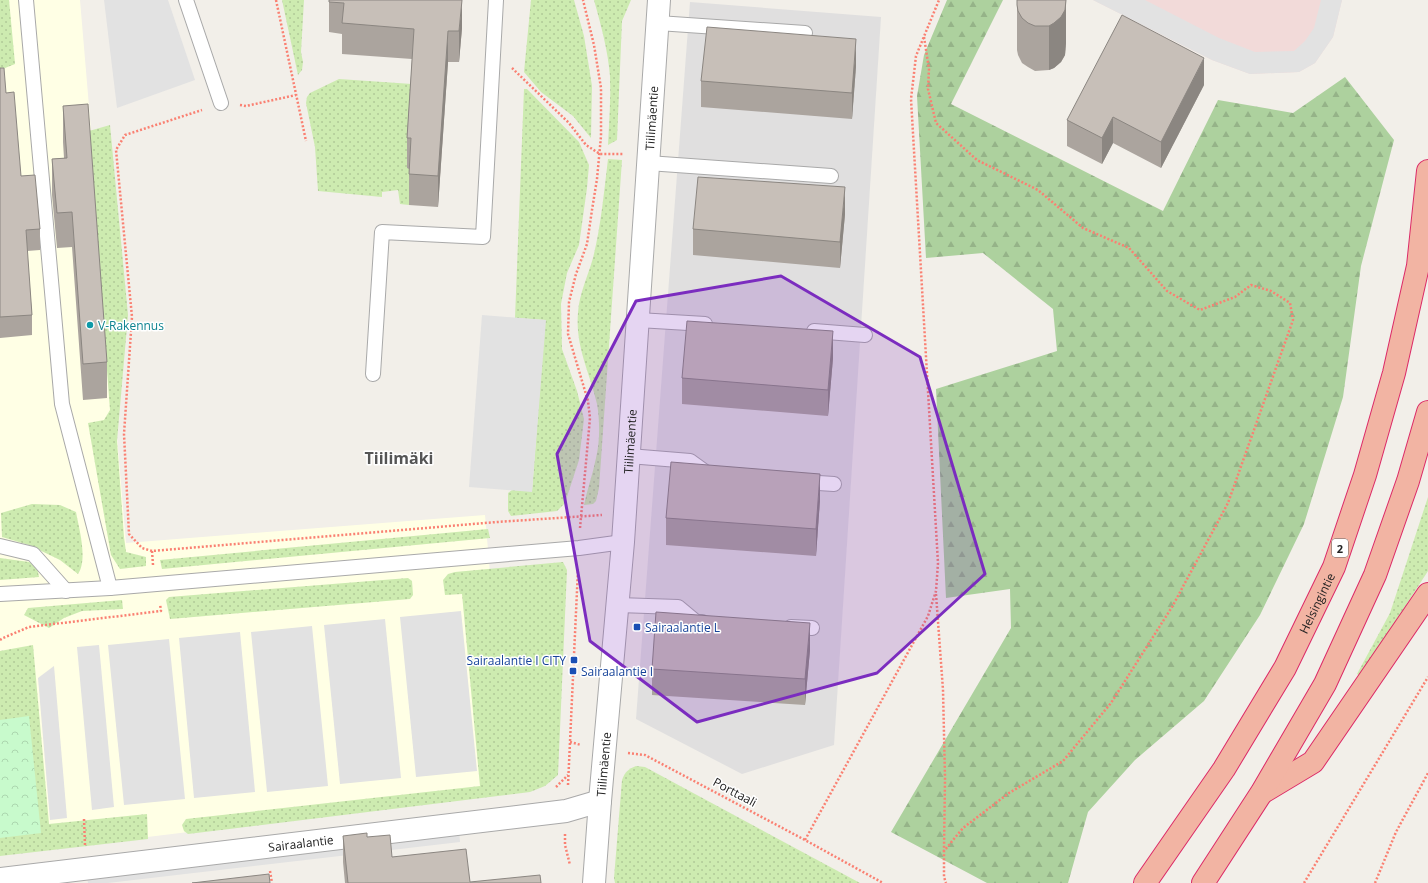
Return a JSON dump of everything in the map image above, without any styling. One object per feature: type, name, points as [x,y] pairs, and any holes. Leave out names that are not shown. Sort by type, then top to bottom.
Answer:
[{"type":"highway","name":"Helsingintie","points":[[1145,883],[1224,769],[1285,668],[1334,567],[1365,475],[1394,373],[1418,266],[1428,171]]},
{"type":"highway","points":[[1203,883],[1262,792],[1326,684],[1374,575],[1408,481],[1428,412]]},
{"type":"highway","points":[[1262,792],[1313,762],[1428,594]]},
{"type":"street","name":"Tiilimäentie","points":[[594,883],[604,750],[623,542],[659,0]]},
{"type":"street","name":"Sairaalantie","points":[[0,879],[566,812],[600,801]]},
{"type":"lane","points":[[26,0],[62,404],[110,588]]},
{"type":"lane","points":[[186,0],[221,103]]},
{"type":"lane","points":[[373,374],[382,232],[483,237],[496,0]]},
{"type":"lane","points":[[658,23],[805,33]]},
{"type":"lane","points":[[648,163],[831,176]]},
{"type":"lane","points":[[638,320],[715,325]]},
{"type":"lane","points":[[802,331],[865,335]]},
{"type":"lane","points":[[629,456],[690,462],[707,474],[723,475]]},
{"type":"lane","points":[[786,480],[834,484]]},
{"type":"lane","points":[[0,594],[110,588],[579,548],[623,542]]},
{"type":"lane","points":[[0,546],[33,554],[66,590]]},
{"type":"lane","points":[[0,605],[16,593]]},
{"type":"lane","points":[[618,605],[678,607],[696,622],[712,623]]},
{"type":"lane","points":[[781,627],[812,628]]},
{"type":"path","points":[[276,0],[306,141]]},
{"type":"path","points":[[568,775],[579,548],[590,418],[588,401],[568,334],[569,302],[576,274],[587,244],[597,179],[601,136],[601,88],[594,45],[583,0]]},
{"type":"path","points":[[939,0],[916,56],[911,99],[938,563],[936,591],[943,690],[946,778],[944,878],[946,883]]},
{"type":"path","points":[[924,37],[929,69],[928,88],[936,123],[977,160],[1038,190],[1083,228],[1129,248],[1167,291],[1200,310],[1235,297],[1251,285],[1271,291],[1290,303],[1292,320],[1228,503],[1172,607],[1111,703],[1063,761],[1009,793],[963,828],[944,851]]},
{"type":"path","points":[[493,53],[522,76],[569,123],[586,145],[600,154],[623,154]]},
{"type":"path","points":[[296,95],[246,106],[221,103],[125,135],[116,150],[132,317],[124,434],[129,534],[142,548],[152,551],[581,516]]},
{"type":"path","points":[[0,640],[29,627],[161,611],[152,551]]},
{"type":"path","points":[[805,840],[928,616],[936,591]]},
{"type":"path","points":[[1304,883],[1428,677]]},
{"type":"path","name":"Porttaali","points":[[570,742],[604,750],[645,755],[883,883]]},
{"type":"path","points":[[1375,883],[1396,832],[1428,773]]},
{"type":"path","points":[[84,819],[85,852]]},
{"type":"path","points":[[565,845],[570,871]]},
{"type":"path","points":[[270,866],[272,883]]},
{"type":"highlighted area","points":[[781,276],[920,357],[985,574],[877,673],[697,722],[590,641],[557,454],[636,301]]},
{"type":"shaded area","points":[[0,0],[80,0],[126,543],[485,515],[509,793],[0,855]]},
{"type":"shaded area","points":[[104,0],[168,0],[195,80],[117,108]]},
{"type":"shaded area","points":[[1093,0],[1342,0],[1333,37],[1315,63],[1299,72],[1250,74],[1212,60]]},
{"type":"shaded area","points":[[1093,0],[1145,0],[1219,38],[1255,52],[1294,51],[1305,41],[1314,28],[1321,0],[1342,0],[1333,37],[1315,63],[1299,72],[1250,74],[1212,60]]},
{"type":"shaded area","points":[[690,2],[881,17],[834,745],[742,774],[636,719]]},
{"type":"shaded area","points":[[482,315],[546,320],[532,492],[469,487]]},
{"type":"shaded area","points":[[461,611],[477,771],[416,777],[400,617]]},
{"type":"shaded area","points":[[385,619],[401,778],[340,784],[324,625]]},
{"type":"shaded area","points":[[312,626],[328,786],[267,792],[251,632]]},
{"type":"shaded area","points":[[240,632],[255,792],[194,798],[179,638]]},
{"type":"shaded area","points":[[169,639],[185,799],[124,805],[108,645]]},
{"type":"shaded area","points":[[99,645],[114,807],[92,810],[77,647]]},
{"type":"shaded area","points":[[54,666],[67,818],[50,820],[38,678]]},
{"type":"shaded area","points":[[459,829],[460,842],[108,883],[88,883],[87,877]]},
{"type":"green space","points":[[0,0],[9,0],[15,64],[0,70]]},
{"type":"green space","points":[[282,0],[304,0],[301,52],[303,62],[302,70],[298,75]]},
{"type":"green space","points":[[531,0],[574,0],[584,36],[592,86],[591,138],[573,116],[541,92],[524,72]]},
{"type":"green space","points":[[594,0],[631,0],[622,21],[617,140],[608,145],[610,76],[602,28]]},
{"type":"green space","points":[[947,0],[1003,0],[951,104],[1163,211],[1218,100],[1293,113],[1345,77],[1394,140],[1361,266],[1343,397],[1304,524],[1260,615],[1204,701],[1135,760],[1088,812],[1068,883],[987,883],[891,832],[1011,628],[1010,589],[946,598],[936,389],[1057,351],[1053,309],[983,253],[926,258],[917,96],[924,55]]},
{"type":"green space","points":[[339,79],[412,84],[409,205],[400,204],[398,190],[382,192],[382,197],[318,191],[315,147],[306,103],[307,97],[310,93]]},
{"type":"green space","points":[[524,89],[527,89],[579,142],[589,165],[579,245],[567,273],[561,304],[562,349],[577,391],[584,419],[579,460],[565,503],[557,511],[511,516],[508,511],[508,493],[512,490],[532,491],[545,320],[515,318]]},
{"type":"green space","points":[[110,125],[128,315],[117,441],[124,537],[126,552],[146,557],[146,566],[120,569],[111,555],[88,423],[104,420],[110,410],[89,131]]},
{"type":"green space","points":[[608,159],[622,160],[599,488],[596,501],[593,504],[584,505],[597,452],[599,417],[597,404],[581,348],[578,313],[582,292],[596,246]]},
{"type":"green space","points":[[1428,497],[1428,571],[1360,676],[1357,674],[1390,613]]},
{"type":"green space","points":[[32,504],[60,505],[76,512],[83,552],[81,568],[78,574],[60,560],[29,545],[2,537],[1,513]]},
{"type":"green space","points":[[488,529],[490,538],[162,569],[160,560]]},
{"type":"green space","points":[[0,558],[29,562],[37,567],[39,577],[0,580]]},
{"type":"green space","points":[[563,562],[567,570],[558,775],[545,786],[530,792],[188,834],[184,831],[182,825],[186,819],[480,786],[462,594],[445,595],[443,580],[448,574],[455,572]]},
{"type":"green space","points":[[408,578],[412,581],[413,595],[410,599],[170,619],[166,600],[169,597]]},
{"type":"green space","points":[[122,600],[123,609],[82,611],[64,618],[49,628],[24,615],[28,608]]},
{"type":"green space","points":[[33,645],[49,824],[147,814],[148,839],[0,856],[0,651]]},
{"type":"green space","points":[[29,716],[41,833],[0,838],[0,720]]},
{"type":"green space","points":[[636,766],[645,767],[860,883],[615,883],[614,878],[622,780],[627,771]]},
{"type":"building","points":[[329,0],[462,0],[459,31],[448,31],[438,176],[409,174],[411,138],[407,138],[414,29],[342,23],[344,3],[329,2]]},
{"type":"building","points":[[1017,0],[1066,0],[1065,10],[1061,17],[1049,26],[1035,26],[1022,18],[1018,11]]},
{"type":"building","points":[[1122,15],[1204,58],[1161,142],[1113,117],[1102,138],[1067,120]]},
{"type":"building","points":[[707,27],[856,39],[852,93],[701,81]]},
{"type":"building","points":[[0,68],[4,68],[6,93],[14,92],[21,176],[35,175],[40,229],[26,230],[32,315],[0,317]]},
{"type":"building","points":[[88,104],[107,362],[83,364],[72,212],[57,213],[52,159],[67,158],[63,106]]},
{"type":"building","points":[[698,177],[845,187],[840,242],[693,229]]},
{"type":"building","points":[[687,321],[833,331],[828,390],[682,378]]},
{"type":"building","points":[[671,462],[820,474],[816,529],[666,518]]},
{"type":"building","points":[[656,612],[810,623],[805,679],[652,669]]},
{"type":"building","points":[[367,833],[367,837],[390,835],[392,857],[466,849],[470,882],[540,875],[541,883],[348,883],[343,836]]},
{"type":"building","points":[[269,874],[270,883],[192,883]]},
{"type":"place","name":"V-Rakennus","points":[[90,325]]},
{"type":"place","name":"Sairaalantie L","points":[[637,627]]},
{"type":"place","name":"Sairaalantie I CITY","points":[[574,660]]},
{"type":"place","name":"Sairaalantie I","points":[[573,671]]},
{"type":"district","name":"Tiilimäki","points":[[399,458]]}]
